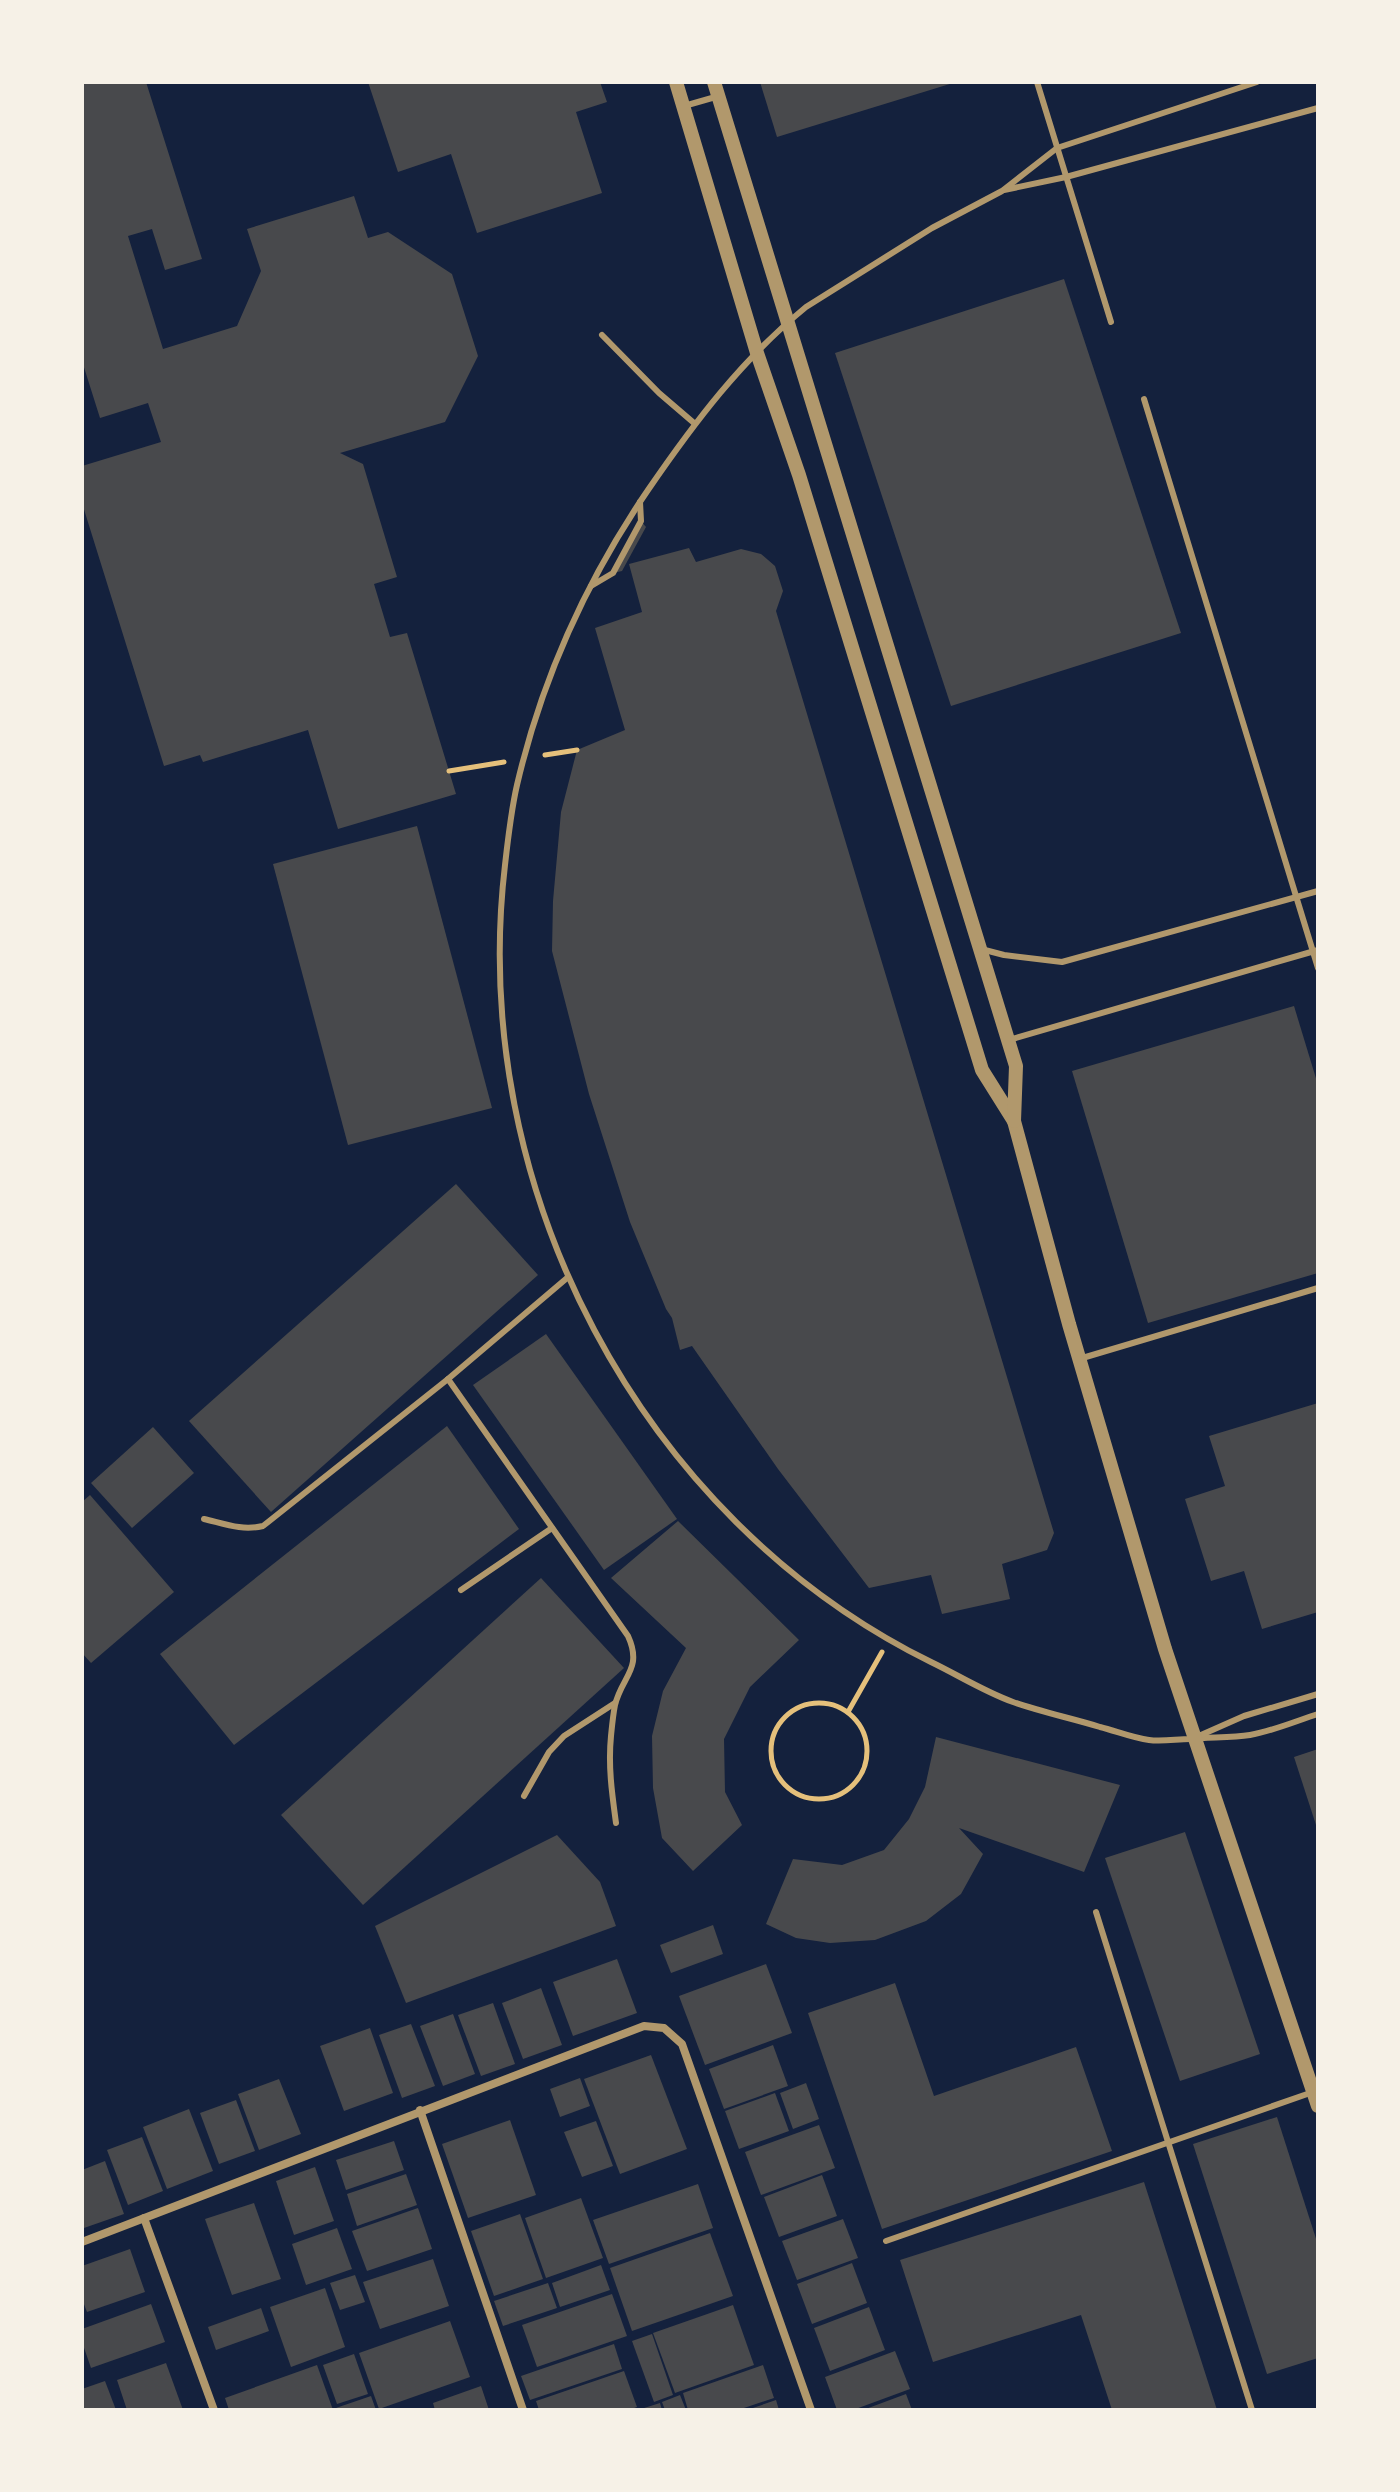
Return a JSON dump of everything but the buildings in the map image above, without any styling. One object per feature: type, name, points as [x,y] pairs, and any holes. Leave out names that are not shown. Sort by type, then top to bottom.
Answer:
[{"type":"street","points":[[676,82],[757,353],[799,475],[982,1070],[1014,1121],[1079,1359],[1194,1738],[1316,2099]]},
{"type":"street","points":[[716,89],[790,321],[1009,1040],[1016,1066],[1014,1121]]},
{"type":"street","points":[[82,2242],[644,2026],[664,2028],[682,2044],[811,2410]]},
{"type":"street","points":[[420,2110],[523,2410]]},
{"type":"street","points":[[144,2218],[214,2410]]},
{"type":"lane","points":[[1037,82],[1111,322]]},
{"type":"lane","points":[[1257,82],[1057,148],[1002,191],[866,268],[790,321],[713,399],[640,502],[588,588],[545,685],[520,772],[511,819],[499,913],[501,1003],[506,1063],[517,1121],[540,1208],[567,1278],[612,1365],[668,1446],[733,1520],[807,1585],[888,1641],[1011,1701],[1151,1741],[1251,1735],[1318,1714]]},
{"type":"lane","points":[[684,106],[716,89]]},
{"type":"lane","points":[[1002,191],[1066,177],[1318,108]]},
{"type":"lane","points":[[602,335],[659,393],[694,423]]},
{"type":"lane","points":[[1144,399],[1316,951],[1318,968]]},
{"type":"lane","points":[[588,588],[613,573],[641,521],[640,502]]},
{"type":"lane","points":[[981,949],[1062,962],[1318,891]]},
{"type":"lane","points":[[1009,1040],[1316,951]]},
{"type":"lane","points":[[204,1519],[235,1528],[263,1526],[448,1379],[567,1278]]},
{"type":"lane","points":[[1079,1359],[1318,1288]]},
{"type":"lane","points":[[448,1379],[628,1636],[635,1651],[632,1671],[615,1703],[608,1770],[616,1823]]},
{"type":"lane","points":[[461,1590],[552,1528]]},
{"type":"lane","points":[[1194,1738],[1244,1716],[1318,1694]]},
{"type":"lane","points":[[524,1796],[549,1752],[564,1736],[615,1703]]},
{"type":"lane","points":[[1096,1912],[1252,2410]]},
{"type":"lane","points":[[886,2241],[1169,2143],[1316,2099]]},
{"type":"path","points":[[449,771],[474,767]]},
{"type":"path","points":[[848,1712],[888,1641]]},
{"type":"path","points":[[818,1703],[834,1705],[848,1712],[860,1724],[868,1755],[864,1771],[855,1784],[842,1794],[827,1799],[810,1799],[782,1783],[770,1755],[778,1724],[789,1712],[803,1705],[818,1703]]}]
